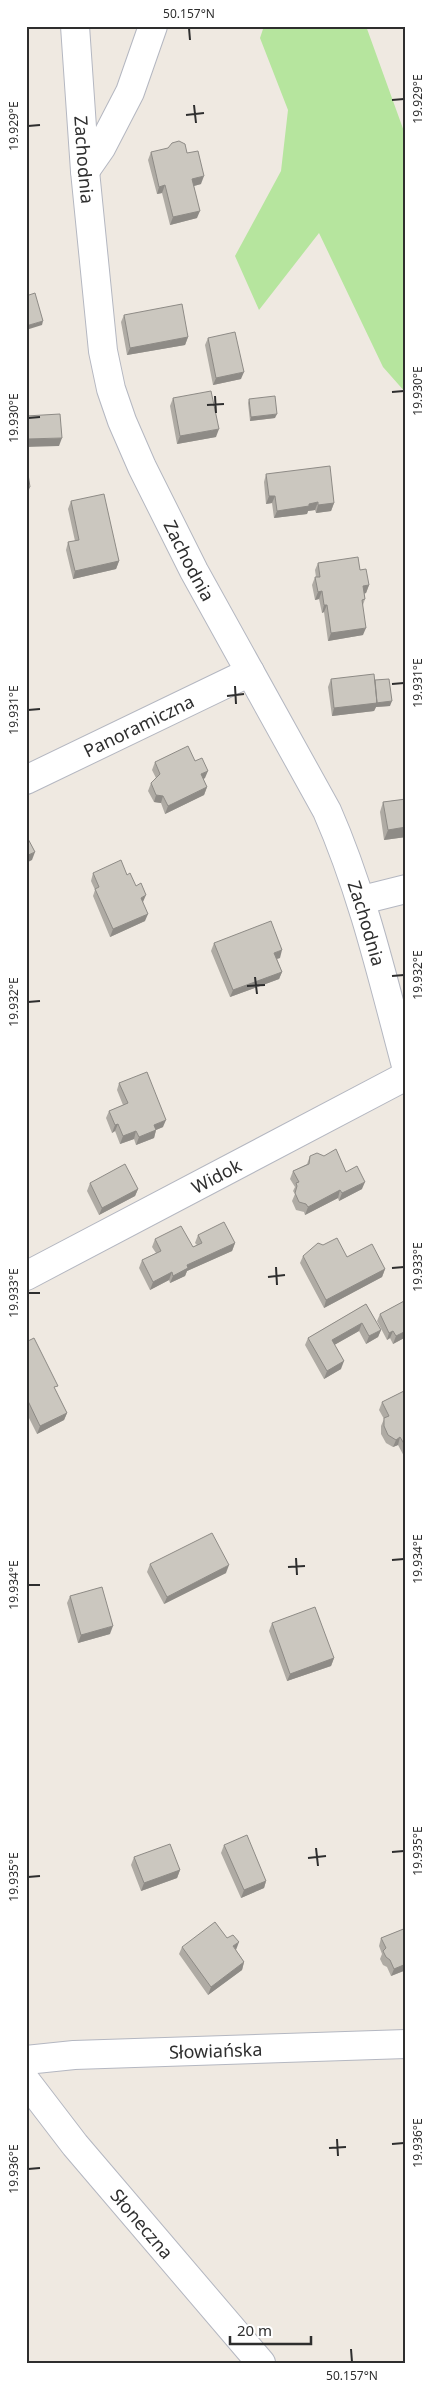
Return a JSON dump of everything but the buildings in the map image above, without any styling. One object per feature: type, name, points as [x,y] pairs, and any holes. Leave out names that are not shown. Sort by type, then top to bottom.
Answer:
[{"type":"street","name":"Zachodnia","points":[[75,26],[85,171],[104,350],[113,397],[142,467],[194,571],[327,811],[345,851],[362,900],[406,1066]]},
{"type":"street","points":[[85,171],[101,148],[130,92],[153,26]]},
{"type":"street","name":"Panoramiczna","points":[[26,780],[250,672]]},
{"type":"street","points":[[362,900],[406,889]]},
{"type":"street","name":"Widok","points":[[26,1276],[406,1076]]},
{"type":"street","name":"Słowiańska","points":[[26,2060],[74,2055],[406,2044]]},
{"type":"street","name":"Słoneczna","points":[[26,2082],[75,2145],[261,2363]]},
{"type":"green space","points":[[264,26],[366,26],[406,137],[406,393],[383,367],[319,233],[259,310],[235,256],[281,171],[288,110],[260,38]]}]
